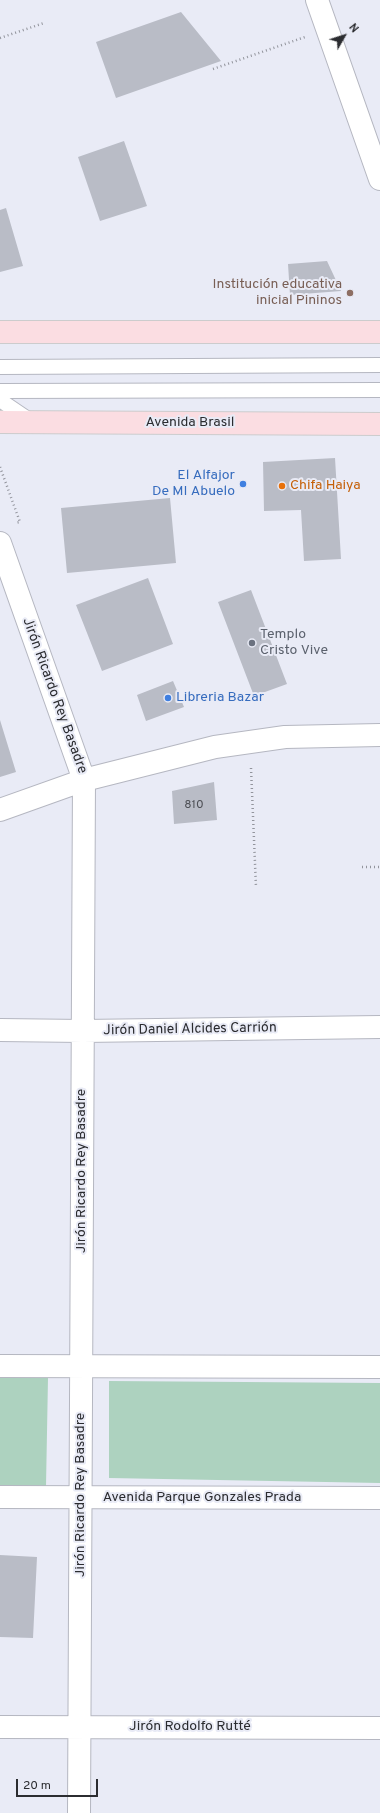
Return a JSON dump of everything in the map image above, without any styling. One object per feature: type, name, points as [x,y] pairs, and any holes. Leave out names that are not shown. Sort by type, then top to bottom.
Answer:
[{"type":"main road","points":[[0,332],[380,332]]},
{"type":"main road","name":"Avenida Brasil","points":[[0,422],[380,424]]},
{"type":"street","points":[[317,0],[380,179]]},
{"type":"street","name":"Jirón Ricardo Rey Basadre","points":[[0,543],[84,780],[79,1813]]},
{"type":"street","points":[[0,810],[84,780],[215,747],[285,737],[380,736]]},
{"type":"street","name":"Jirón Daniel Alcides Carrión","points":[[0,1030],[83,1031],[380,1027]]},
{"type":"street","points":[[0,1366],[380,1367]]},
{"type":"street","name":"Avenida Parque Gonzales Prada","points":[[0,1497],[380,1498]]},
{"type":"street","name":"Jirón Rodolfo Rutté","points":[[0,1727],[380,1728]]},
{"type":"lane","points":[[0,367],[380,366]]},
{"type":"lane","points":[[0,390],[380,390]]},
{"type":"lane","points":[[0,400],[32,423]]},
{"type":"path","points":[[0,38],[44,23]]},
{"type":"path","points":[[213,69],[328,29]]},
{"type":"path","points":[[0,467],[20,522]]},
{"type":"path","points":[[250,741],[256,887]]},
{"type":"path","points":[[362,866],[380,867]]},
{"type":"green space","points":[[0,1378],[48,1378],[46,1486],[0,1486]]},
{"type":"green space","points":[[109,1381],[380,1383],[380,1483],[109,1478]]},
{"type":"building","points":[[181,12],[221,61],[116,98],[96,42]]},
{"type":"building","points":[[124,141],[147,206],[100,221],[78,157]]},
{"type":"building","points":[[6,208],[23,266],[0,272],[0,210]]},
{"type":"building","points":[[327,261],[341,291],[290,295],[288,264]]},
{"type":"building","points":[[335,458],[341,559],[304,561],[301,510],[264,511],[263,462]]},
{"type":"building","points":[[170,498],[176,563],[67,573],[61,508]]},
{"type":"building","points":[[148,578],[173,644],[102,671],[76,605]]},
{"type":"building","name":"Templo Cristo Vive","points":[[251,590],[287,684],[254,696],[218,602]]},
{"type":"building","points":[[173,681],[184,707],[146,721],[137,695]]},
{"type":"building","points":[[0,720],[16,772],[0,777]]},
{"type":"building","points":[[214,782],[217,820],[174,824],[172,791]]},
{"type":"building","points":[[0,1555],[37,1557],[33,1638],[0,1637]]},
{"type":"place","name":"Institución educativa inicial Pininos","points":[[350,293]]},
{"type":"place","name":"El Alfajor De MI Abuelo","points":[[243,484]]},
{"type":"place","name":"Chifa Haiya","points":[[282,486]]},
{"type":"place","name":"Templo Cristo Vive","points":[[252,643]]},
{"type":"place","name":"Libreria Bazar","points":[[168,698]]}]
